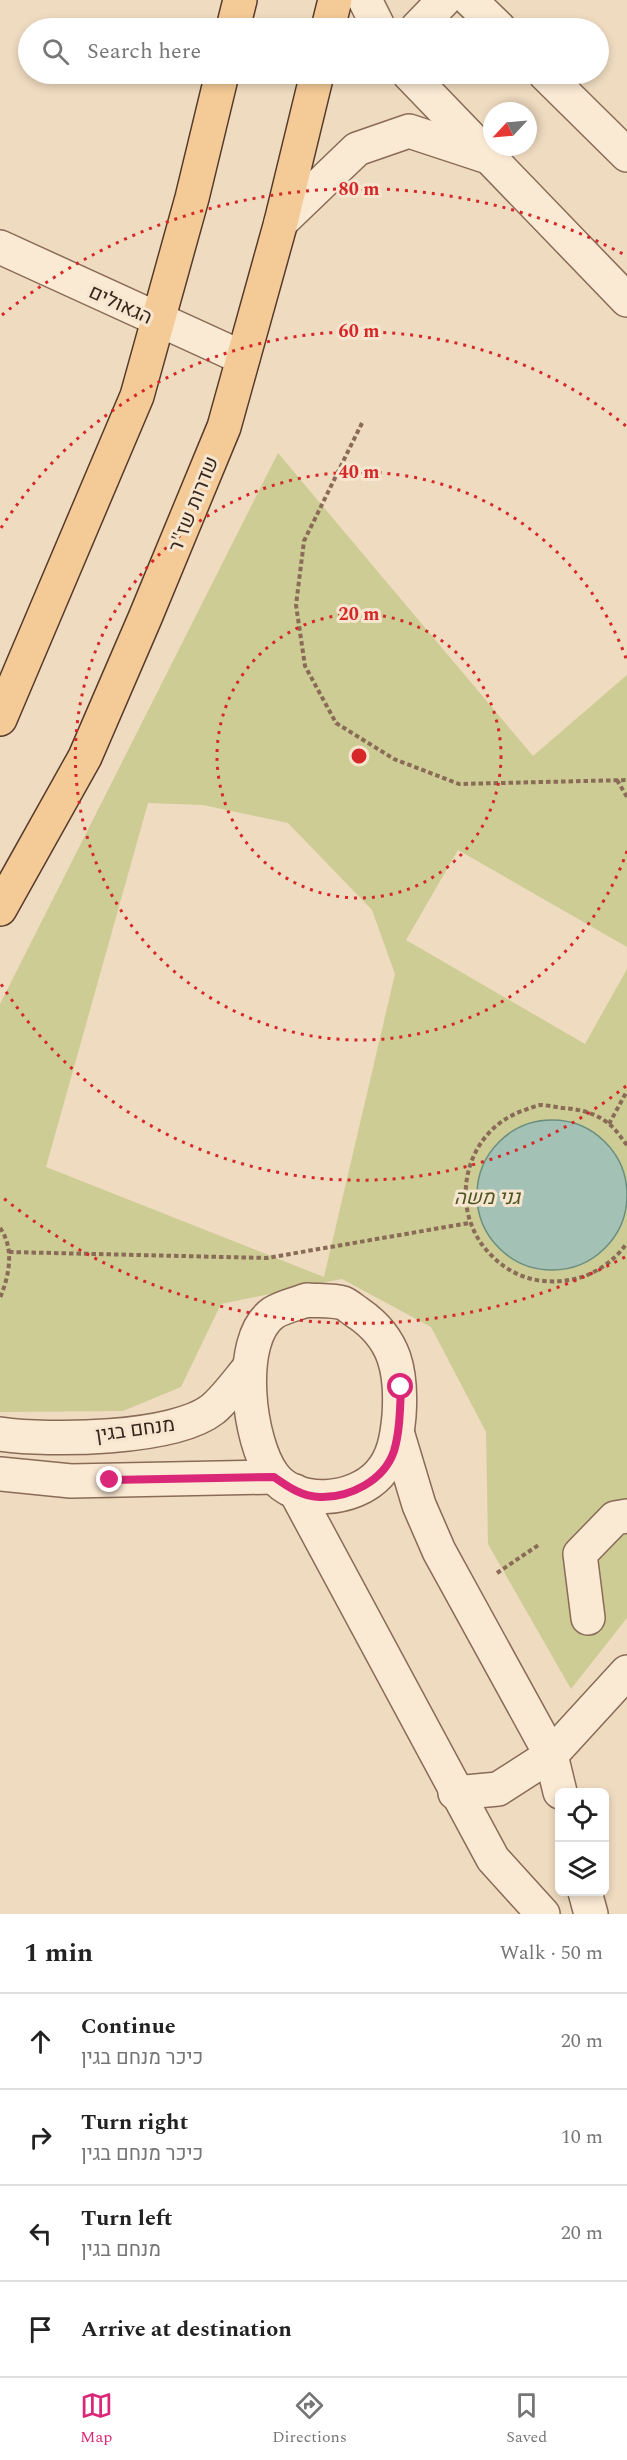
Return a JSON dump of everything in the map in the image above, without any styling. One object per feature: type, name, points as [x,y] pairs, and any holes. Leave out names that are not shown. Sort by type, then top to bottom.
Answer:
[{"type":"main road","points":[[236,18],[240,0]]},
{"type":"main road","points":[[330,18],[335,0]]},
{"type":"main road","points":[[0,719],[137,396],[192,198],[220,84]]},
{"type":"main road","name":"שדרות שז\"ר","points":[[0,909],[85,757],[224,427],[281,222],[315,84]]},
{"type":"street","points":[[365,0],[374,18]]},
{"type":"street","points":[[427,18],[444,0]]},
{"type":"street","points":[[470,0],[489,18]]},
{"type":"street","points":[[418,84],[627,300]]},
{"type":"street","points":[[555,84],[627,154]]},
{"type":"street","points":[[281,222],[357,148],[409,131],[487,157]]},
{"type":"street","name":"הגאולים","points":[[0,247],[243,358]]},
{"type":"street","points":[[0,1474],[71,1481],[284,1484],[320,1497],[358,1490],[379,1475],[393,1454],[398,1435],[401,1387],[390,1343],[367,1319],[343,1303],[307,1300],[272,1314],[258,1334],[249,1368],[250,1404],[257,1442],[284,1484],[493,1859],[543,1914]]},
{"type":"street","name":"מנחם בגין","points":[[0,1434],[119,1435],[175,1426],[212,1410],[249,1368]]},
{"type":"street","points":[[398,1435],[419,1505],[440,1551],[551,1755],[559,1788]]},
{"type":"street","points":[[588,1618],[580,1554],[615,1518],[627,1516]]},
{"type":"street","points":[[455,1793],[498,1789],[551,1755],[627,1672]]},
{"type":"street","points":[[586,1896],[591,1914]]},
{"type":"path","points":[[362,423],[304,541],[296,605],[305,666],[336,723],[394,759],[459,784],[627,780]]},
{"type":"path","points":[[617,780],[627,797]]},
{"type":"path","points":[[609,1124],[627,1091]]},
{"type":"path","points":[[627,1145],[609,1124],[582,1109],[539,1105],[510,1116],[486,1135],[470,1162],[464,1193],[469,1223],[480,1244],[502,1266],[529,1280],[560,1283],[590,1275],[604,1267],[627,1244]]},
{"type":"path","points":[[9,1252],[267,1258],[469,1223]]},
{"type":"path","points":[[0,1228],[9,1252],[9,1278],[0,1298]]},
{"type":"green space","name":"גני משה","points":[[278,453],[533,756],[627,675],[627,947],[458,850],[406,940],[585,1044],[627,969],[627,1618],[571,1689],[488,1544],[486,1432],[431,1327],[342,1279],[221,1304],[181,1387],[123,1411],[0,1412],[0,1004]],"holes":[[[148,803],[203,805],[288,823],[372,910],[395,974],[324,1277],[46,1167]]]},
{"type":"shaded area","points":[[552,1120],[581,1126],[605,1142],[621,1166],[627,1195],[621,1224],[605,1248],[581,1264],[552,1270],[523,1264],[499,1248],[483,1224],[477,1195],[483,1166],[499,1142],[523,1126]]},
{"type":"route","points":[[110,1480],[274,1477],[295,1491],[320,1497],[358,1490],[379,1475],[393,1454],[398,1435],[401,1387]]}]
